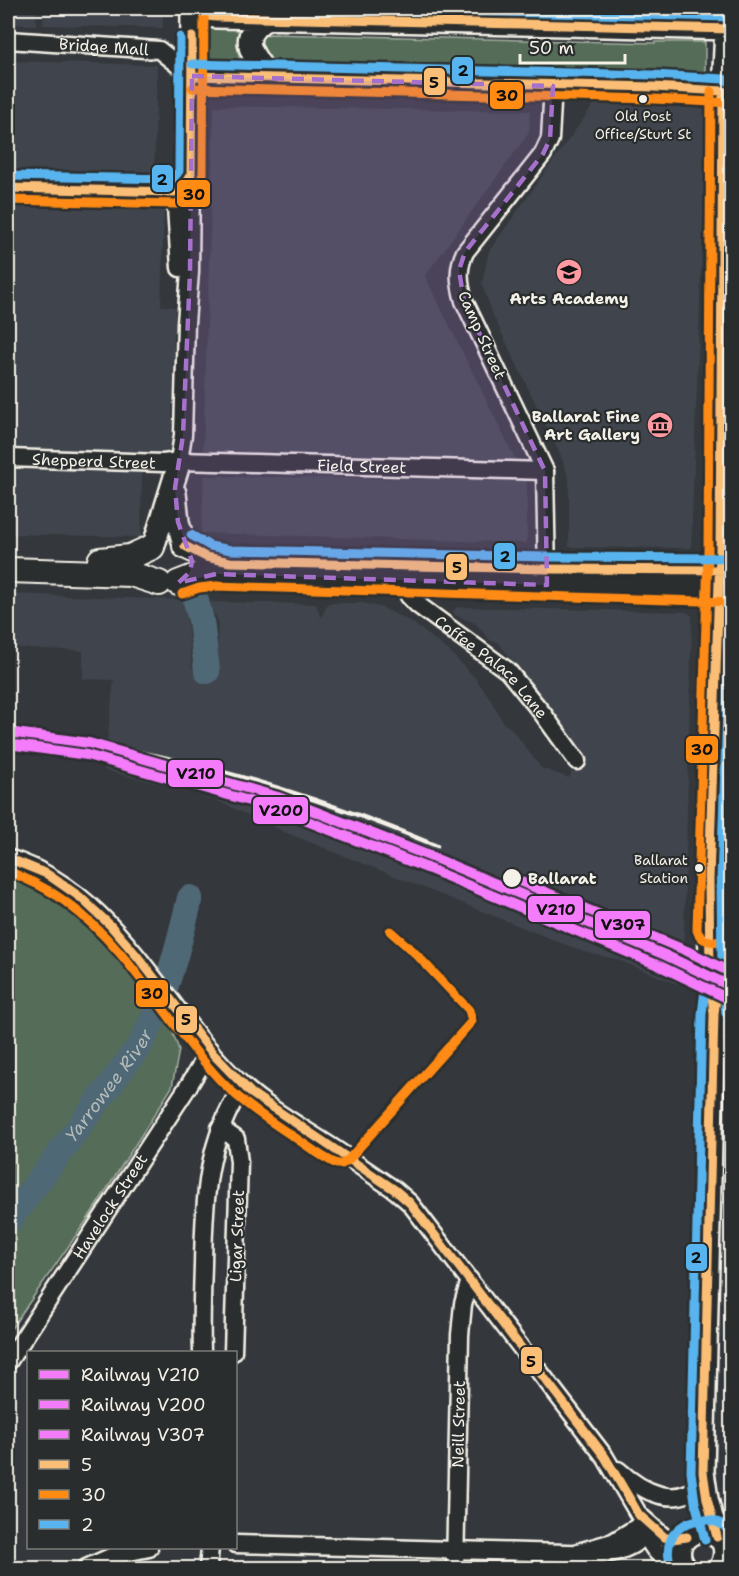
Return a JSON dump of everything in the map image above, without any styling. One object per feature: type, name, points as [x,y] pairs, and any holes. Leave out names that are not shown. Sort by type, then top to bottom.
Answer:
[{"type":"main road","points":[[8,557],[111,560],[134,556],[159,542],[173,540],[206,557],[223,561],[547,577],[727,582]]},
{"type":"main road","points":[[153,546],[146,559],[149,573],[169,583],[187,577],[192,567],[191,556],[185,546]]},
{"type":"main road","points":[[8,570],[131,573],[169,583],[216,574],[401,579],[547,577]]},
{"type":"street","points":[[193,8],[206,16],[269,18],[479,15],[728,29]]},
{"type":"street","points":[[185,546],[178,522],[178,470],[183,435],[186,323],[190,272],[193,8]]},
{"type":"street","points":[[721,930],[727,582],[724,257],[727,8]]},
{"type":"street","points":[[269,18],[253,30],[249,45],[252,54],[270,78]]},
{"type":"street","name":"Bridge Mall","points":[[8,40],[159,50],[192,76]]},
{"type":"street","points":[[192,76],[654,87],[727,91]]},
{"type":"street","name":"Camp Street","points":[[547,577],[545,471],[464,301],[459,270],[465,252],[543,154],[550,139],[553,86]]},
{"type":"street","points":[[8,188],[175,192],[186,184],[191,174]]},
{"type":"street","points":[[175,192],[186,323]]},
{"type":"street","name":"Shepperd Street","points":[[8,458],[163,463],[178,470]]},
{"type":"street","points":[[153,546],[178,470]]},
{"type":"street","name":"Field Street","points":[[178,470],[545,471]]},
{"type":"street","name":"Coffee Palace Lane","points":[[401,579],[409,596],[418,606],[508,671],[577,761]]},
{"type":"street","points":[[684,1569],[679,1552],[681,1544],[688,1536],[703,1477],[723,1049],[714,1014],[725,880],[724,797]]},
{"type":"street","points":[[8,858],[42,871],[87,902],[108,922],[210,1050],[243,1086],[401,1194],[414,1207],[605,1457],[645,1525],[653,1549],[684,1569]]},
{"type":"street","points":[[725,880],[732,903]]},
{"type":"street","name":"Havelock Street","points":[[8,1362],[210,1050]]},
{"type":"street","name":"Ligar Street","points":[[202,1351],[204,1206],[211,1159],[220,1128],[243,1086]]},
{"type":"street","name":"Ligar Street","points":[[220,1128],[236,1139],[239,1162],[232,1351]]},
{"type":"street","name":"Neill Street","points":[[455,1569],[460,1335],[465,1298],[471,1280]]},
{"type":"street","points":[[605,1457],[636,1485],[659,1495],[675,1497],[687,1494],[703,1477]]},
{"type":"street","points":[[703,1477],[707,1499],[723,1540],[725,1556],[720,1569]]},
{"type":"street","points":[[645,1525],[666,1538],[688,1536],[704,1531],[723,1540]]},
{"type":"street","points":[[237,1544],[598,1554],[616,1552],[645,1525]]},
{"type":"street","points":[[86,1569],[114,1555],[144,1549]]},
{"type":"street","points":[[208,1569],[210,1549]]},
{"type":"street","points":[[720,1569],[732,1565]]},
{"type":"highlighted area","points":[[192,76],[553,86],[550,139],[543,154],[465,252],[459,270],[464,301],[545,471],[547,585],[216,574],[178,583],[190,572],[192,561],[178,522],[175,488],[183,435],[190,272]]},
{"type":"shaded area","points":[[8,8],[36,8],[36,25],[8,24]]},
{"type":"shaded area","points":[[44,8],[163,8],[163,28],[43,25]]},
{"type":"shaded area","points":[[8,61],[157,65],[154,176],[8,172]]},
{"type":"shaded area","points":[[596,101],[707,105],[691,548],[569,547],[569,479],[560,454],[492,313],[482,284],[489,251]]},
{"type":"shaded area","points":[[214,106],[530,111],[529,133],[425,276],[517,462],[203,451]]},
{"type":"shaded area","points":[[8,199],[164,203],[161,306],[175,307],[171,453],[8,450]]},
{"type":"shaded area","points":[[8,466],[142,469],[141,537],[8,534]]},
{"type":"shaded area","points":[[204,476],[527,480],[527,543],[201,533]]},
{"type":"shaded area","points":[[8,594],[185,600],[192,669],[217,665],[218,620],[207,602],[316,604],[321,618],[328,603],[363,603],[383,608],[413,623],[449,651],[475,678],[504,724],[511,728],[541,768],[569,778],[582,750],[498,642],[491,641],[475,623],[455,615],[453,611],[457,607],[687,612],[692,616],[683,971],[677,984],[616,959],[584,952],[287,833],[207,796],[104,770],[114,680],[83,679],[83,651],[8,647]]},
{"type":"green space","points":[[208,28],[241,29],[237,45],[240,62],[217,62],[201,56],[199,50],[202,32]]},
{"type":"green space","points":[[270,34],[655,43],[705,42],[705,71],[701,74],[338,71],[331,68],[330,62],[327,68],[304,63],[268,60],[263,56],[259,41],[261,37]]},
{"type":"green space","points":[[8,875],[50,890],[91,928],[149,998],[166,1014],[179,1050],[172,1087],[91,1214],[8,1333]]},
{"type":"waterway","name":"Yarrowee River","points":[[196,601],[201,620],[207,671]]},
{"type":"waterway","name":"Yarrowee River","points":[[8,1222],[140,1045],[164,992],[190,898]]},
{"type":"railway","points":[[89,743],[178,760],[266,784],[352,813],[437,846]]},
{"type":"railway","points":[[587,910],[669,947],[732,979]]},
{"type":"rail line","name":"V210","points":[[8,732],[89,743],[278,797],[432,857],[665,955],[732,987]]},
{"type":"rail line","name":"V200","points":[[8,744],[87,755],[274,808],[427,868],[660,966],[727,998]]},
{"type":"rail line","name":"V307","points":[[512,878],[687,951],[732,973]]},
{"type":"transit line","name":"5","points":[[194,8],[206,16],[217,17],[732,29]]},
{"type":"transit line","name":"30","points":[[8,200],[176,204],[195,193],[203,174],[204,8]]},
{"type":"transit line","name":"2","points":[[324,8],[732,17]]},
{"type":"transit line","name":"2","points":[[8,176],[173,179],[179,171],[180,37]]},
{"type":"transit line","name":"5","points":[[8,188],[175,192],[183,187],[191,174],[192,37]]},
{"type":"transit line","name":"2","points":[[192,64],[654,75],[724,79],[732,83]]},
{"type":"transit line","name":"5","points":[[192,76],[654,87],[723,91],[720,552],[709,880],[710,975],[714,1014]]},
{"type":"transit line","name":"30","points":[[192,88],[654,99],[731,103]]},
{"type":"transit line","name":"30","points":[[711,91],[708,552],[697,930],[699,935],[706,940],[731,942]]},
{"type":"transit line","name":"2","points":[[191,535],[210,546],[231,550],[547,557],[732,558]]},
{"type":"transit line","name":"5","points":[[185,546],[206,557],[230,562],[547,569],[732,570]]},
{"type":"transit line","name":"2","points":[[726,1013],[722,974],[721,880],[732,567]]},
{"type":"transit line","name":"30","points":[[182,594],[199,588],[216,586],[732,602]]},
{"type":"transit line","name":"5","points":[[8,858],[47,874],[80,897],[110,925],[214,1055],[251,1093],[395,1190],[410,1203],[605,1457],[639,1515],[664,1537],[672,1539],[687,1537]]},
{"type":"transit line","name":"30","points":[[8,871],[53,893],[89,921],[129,964],[200,1057],[227,1087],[265,1117],[337,1164],[348,1160],[472,1021],[469,1010],[415,953],[390,931]]},
{"type":"transit line","name":"2","points":[[705,1540],[695,1502],[691,1472],[702,1014],[707,973]]},
{"type":"transit line","name":"5","points":[[717,1537],[703,1472],[714,1014],[719,974]]},
{"type":"transit line","name":"2","points":[[672,1568],[668,1552],[671,1540],[678,1530],[688,1523],[700,1520],[712,1521],[723,1526],[732,1535]]},
{"type":"place","name":"Old Post Office/Sturt St","points":[[643,99]]},
{"type":"place","name":"Arts Academy","points":[[569,272]]},
{"type":"place","name":"Ballarat Fine Art Gallery","points":[[660,425]]},
{"type":"place","name":"Ballarat Station","points":[[699,868]]},
{"type":"place","name":"Ballarat","points":[[512,878]]}]
